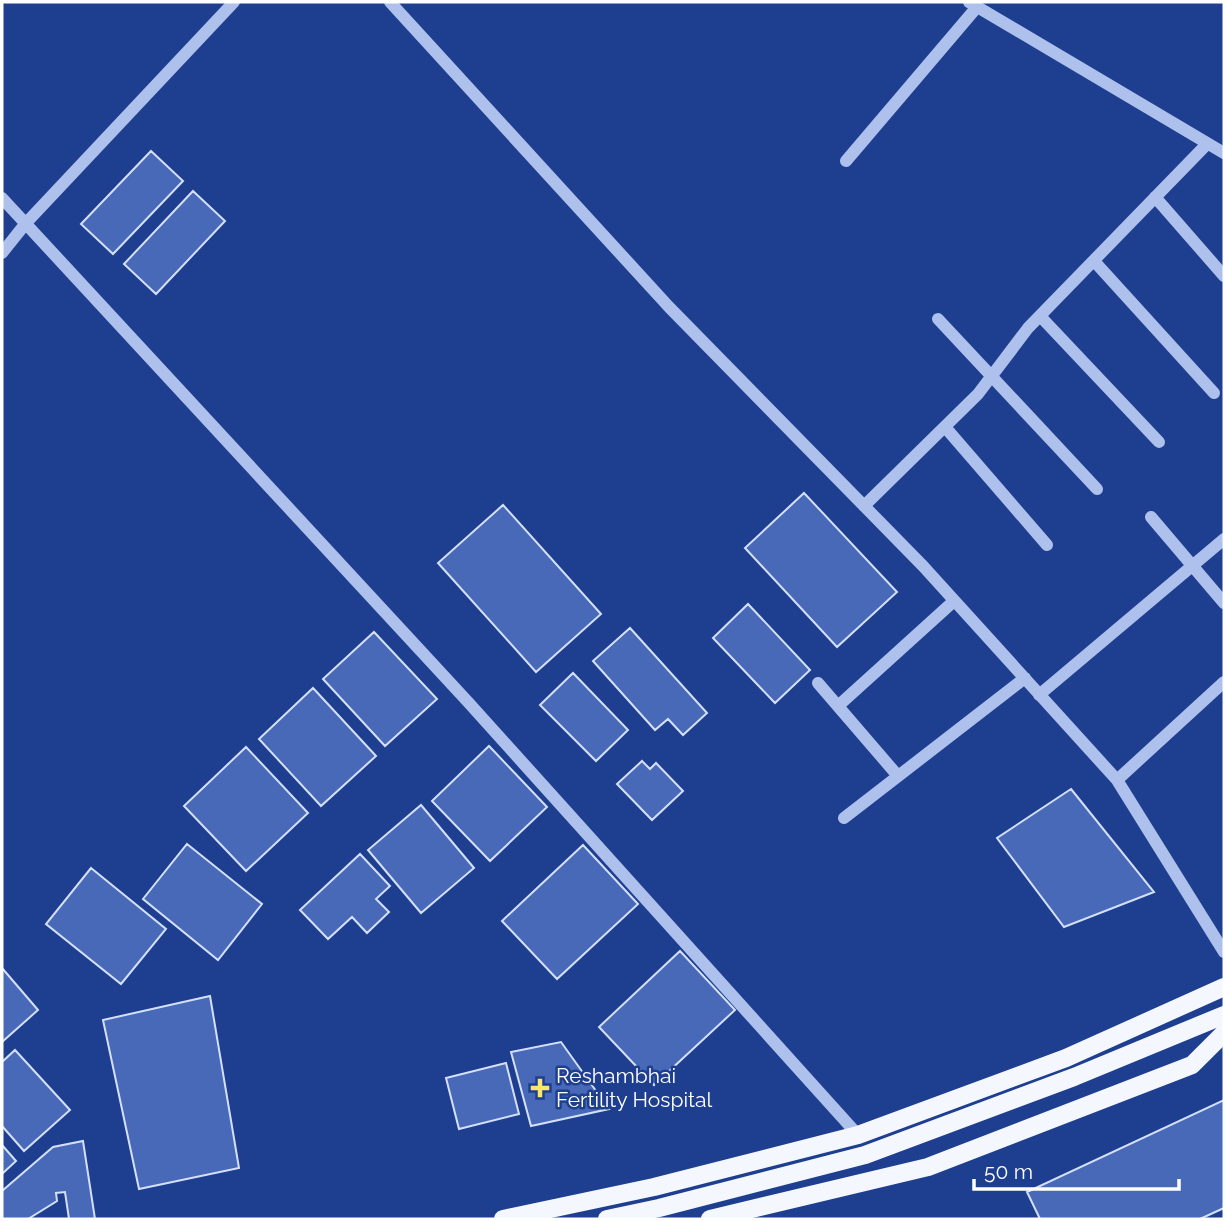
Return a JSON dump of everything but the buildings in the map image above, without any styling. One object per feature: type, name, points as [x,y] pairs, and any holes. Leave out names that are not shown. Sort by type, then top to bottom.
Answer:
[{"type":"main road","points":[[503,1219],[654,1188],[858,1135],[1066,1058],[1224,987]]},
{"type":"main road","points":[[607,1219],[865,1155],[1074,1077],[1224,1015]]},
{"type":"main road","points":[[710,1219],[928,1167],[1192,1065],[1224,1033]]},
{"type":"street","points":[[2,253],[26,223],[234,2]]},
{"type":"street","points":[[390,2],[669,307],[954,601],[1117,780],[1224,952]]},
{"type":"street","points":[[846,162],[973,4],[1224,153]]},
{"type":"street","points":[[864,506],[978,394],[1040,316],[1207,144]]},
{"type":"street","points":[[1155,197],[1224,276]]},
{"type":"street","points":[[2,198],[468,702],[858,1135]]},
{"type":"street","points":[[1094,261],[1214,393]]},
{"type":"street","points":[[1040,316],[1159,442]]},
{"type":"street","points":[[938,319],[1097,489]]},
{"type":"street","points":[[945,426],[1047,545]]},
{"type":"street","points":[[1151,517],[1224,603]]},
{"type":"street","points":[[1039,695],[1224,539]]},
{"type":"street","points":[[838,706],[954,601]]},
{"type":"street","points":[[844,818],[1025,678]]},
{"type":"street","points":[[1117,780],[1224,682]]},
{"type":"street","points":[[818,683],[898,776]]},
{"type":"place","name":"Reshambhai Fertility Hospital","points":[[540,1088]]}]
